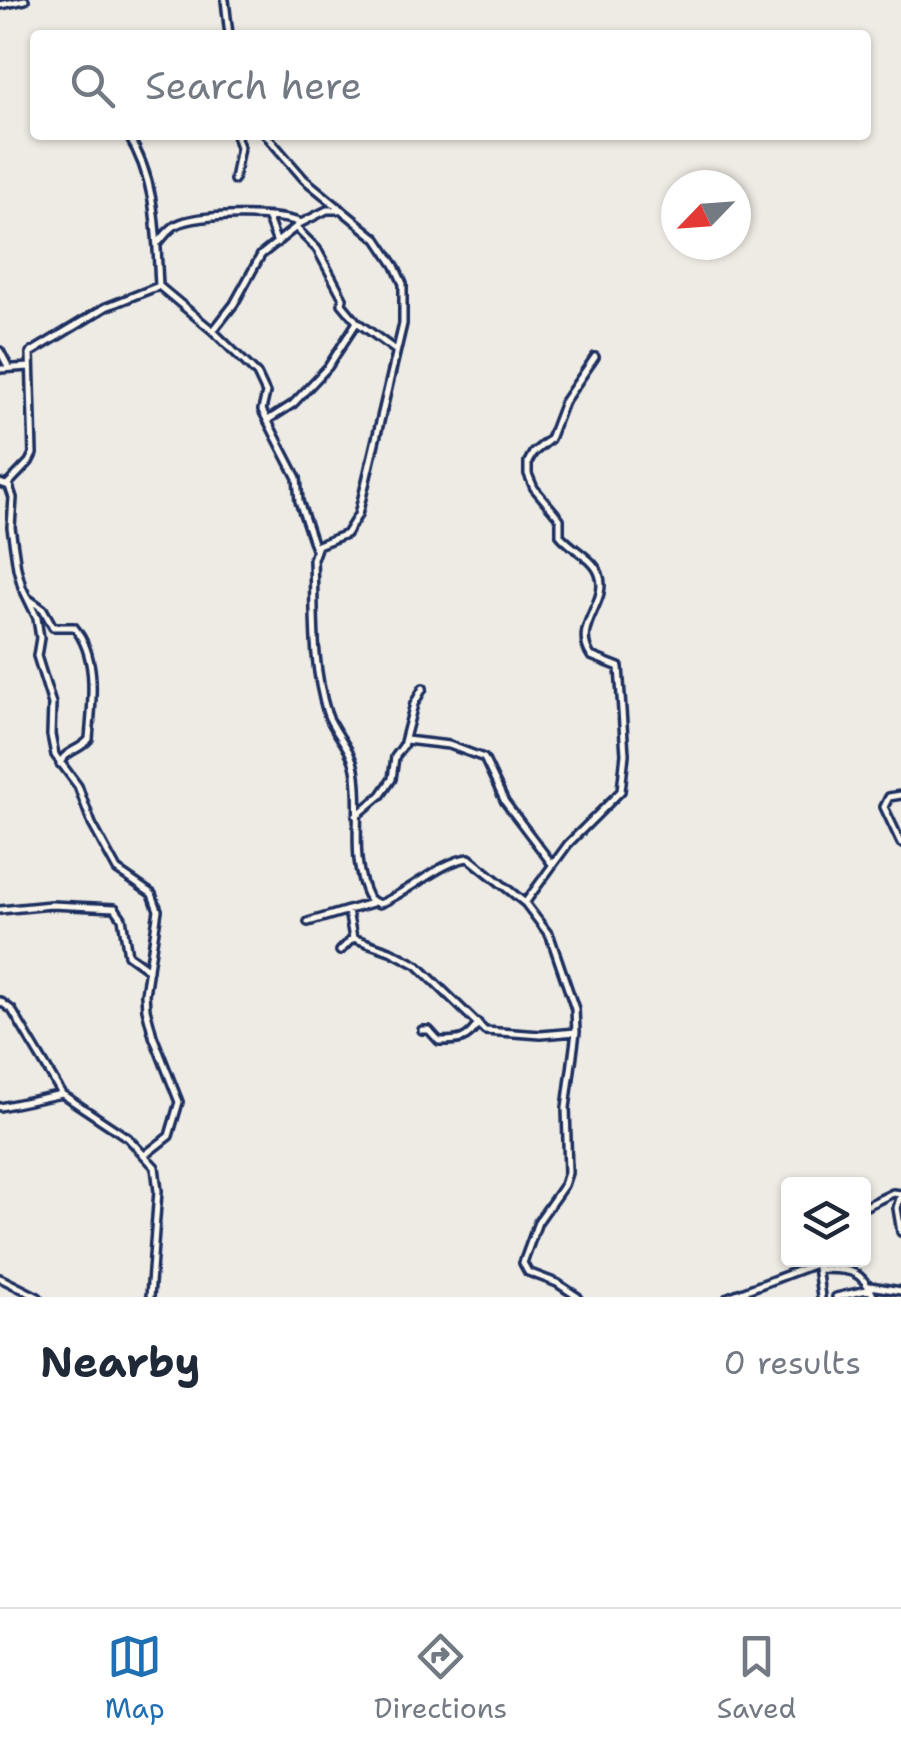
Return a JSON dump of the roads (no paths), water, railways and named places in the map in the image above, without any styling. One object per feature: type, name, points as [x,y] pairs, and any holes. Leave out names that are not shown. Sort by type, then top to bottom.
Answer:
[{"type":"street","points":[[0,5],[24,0]]},
{"type":"street","points":[[225,0],[228,30]]},
{"type":"street","points":[[131,140],[145,167],[155,210],[159,286],[256,374],[266,390],[262,408],[297,478],[315,549],[315,660],[329,717],[354,764],[356,842],[362,884],[372,903]]},
{"type":"street","points":[[234,180],[238,140]]},
{"type":"street","points":[[270,140],[296,171],[377,239],[401,276],[404,319],[358,515],[346,534],[315,549]]},
{"type":"street","points":[[213,331],[234,304],[258,259],[326,210],[341,210]]},
{"type":"street","points":[[157,244],[171,228],[184,222],[245,214],[299,226],[318,249],[342,302],[358,322],[395,350]]},
{"type":"street","points":[[268,219],[277,243]]},
{"type":"street","points":[[146,1154],[169,1136],[179,1102],[150,1026],[145,994],[159,917],[155,898],[118,870],[92,824],[78,786],[60,764],[52,742],[52,704],[37,656],[39,626],[16,568],[11,528],[13,498],[4,484],[29,462],[32,454],[30,353],[120,300],[159,286]]},
{"type":"street","points":[[268,420],[293,404],[328,367],[358,322]]},
{"type":"street","points":[[0,351],[9,368]]},
{"type":"street","points":[[525,903],[552,864],[618,794],[625,760],[619,667],[592,656],[585,640],[587,620],[600,594],[599,574],[594,565],[566,545],[558,531],[560,519],[540,498],[528,474],[530,456],[550,438],[564,402],[596,358]]},
{"type":"street","points":[[0,369],[29,367]]},
{"type":"street","points":[[27,598],[43,610],[53,627],[74,627],[90,657],[89,739],[62,758],[60,764]]},
{"type":"street","points":[[356,816],[382,795],[392,779],[395,757],[406,740],[414,704],[423,688]]},
{"type":"street","points":[[406,740],[449,745],[484,758],[504,802],[552,864]]},
{"type":"street","points":[[901,795],[887,799],[884,808],[901,843]]},
{"type":"street","points":[[308,922],[380,904],[466,857],[475,860],[525,903],[556,946],[564,983],[575,1009],[576,1032],[566,1108],[567,1179],[538,1222],[523,1263],[528,1272],[552,1280],[578,1297]]},
{"type":"street","points":[[0,910],[51,906],[115,908],[122,918],[128,954],[150,970]]},
{"type":"street","points":[[348,911],[353,938]]},
{"type":"street","points":[[353,938],[414,962],[485,1030],[543,1035],[576,1032]]},
{"type":"street","points":[[340,951],[353,938]]},
{"type":"street","points":[[0,1001],[12,1010],[62,1094],[118,1131],[146,1154],[155,1168],[158,1181],[150,1297]]},
{"type":"street","points":[[422,1030],[429,1030],[441,1042],[463,1040],[478,1023]]},
{"type":"street","points":[[0,1107],[62,1094]]},
{"type":"street","points":[[871,1204],[893,1193],[901,1195],[897,1208],[901,1232]]},
{"type":"street","points":[[728,1297],[811,1267]]},
{"type":"street","points":[[819,1267],[821,1297]]},
{"type":"street","points":[[834,1267],[860,1274],[873,1291]]},
{"type":"street","points":[[0,1278],[38,1297]]},
{"type":"street","points":[[836,1297],[901,1290]]}]
